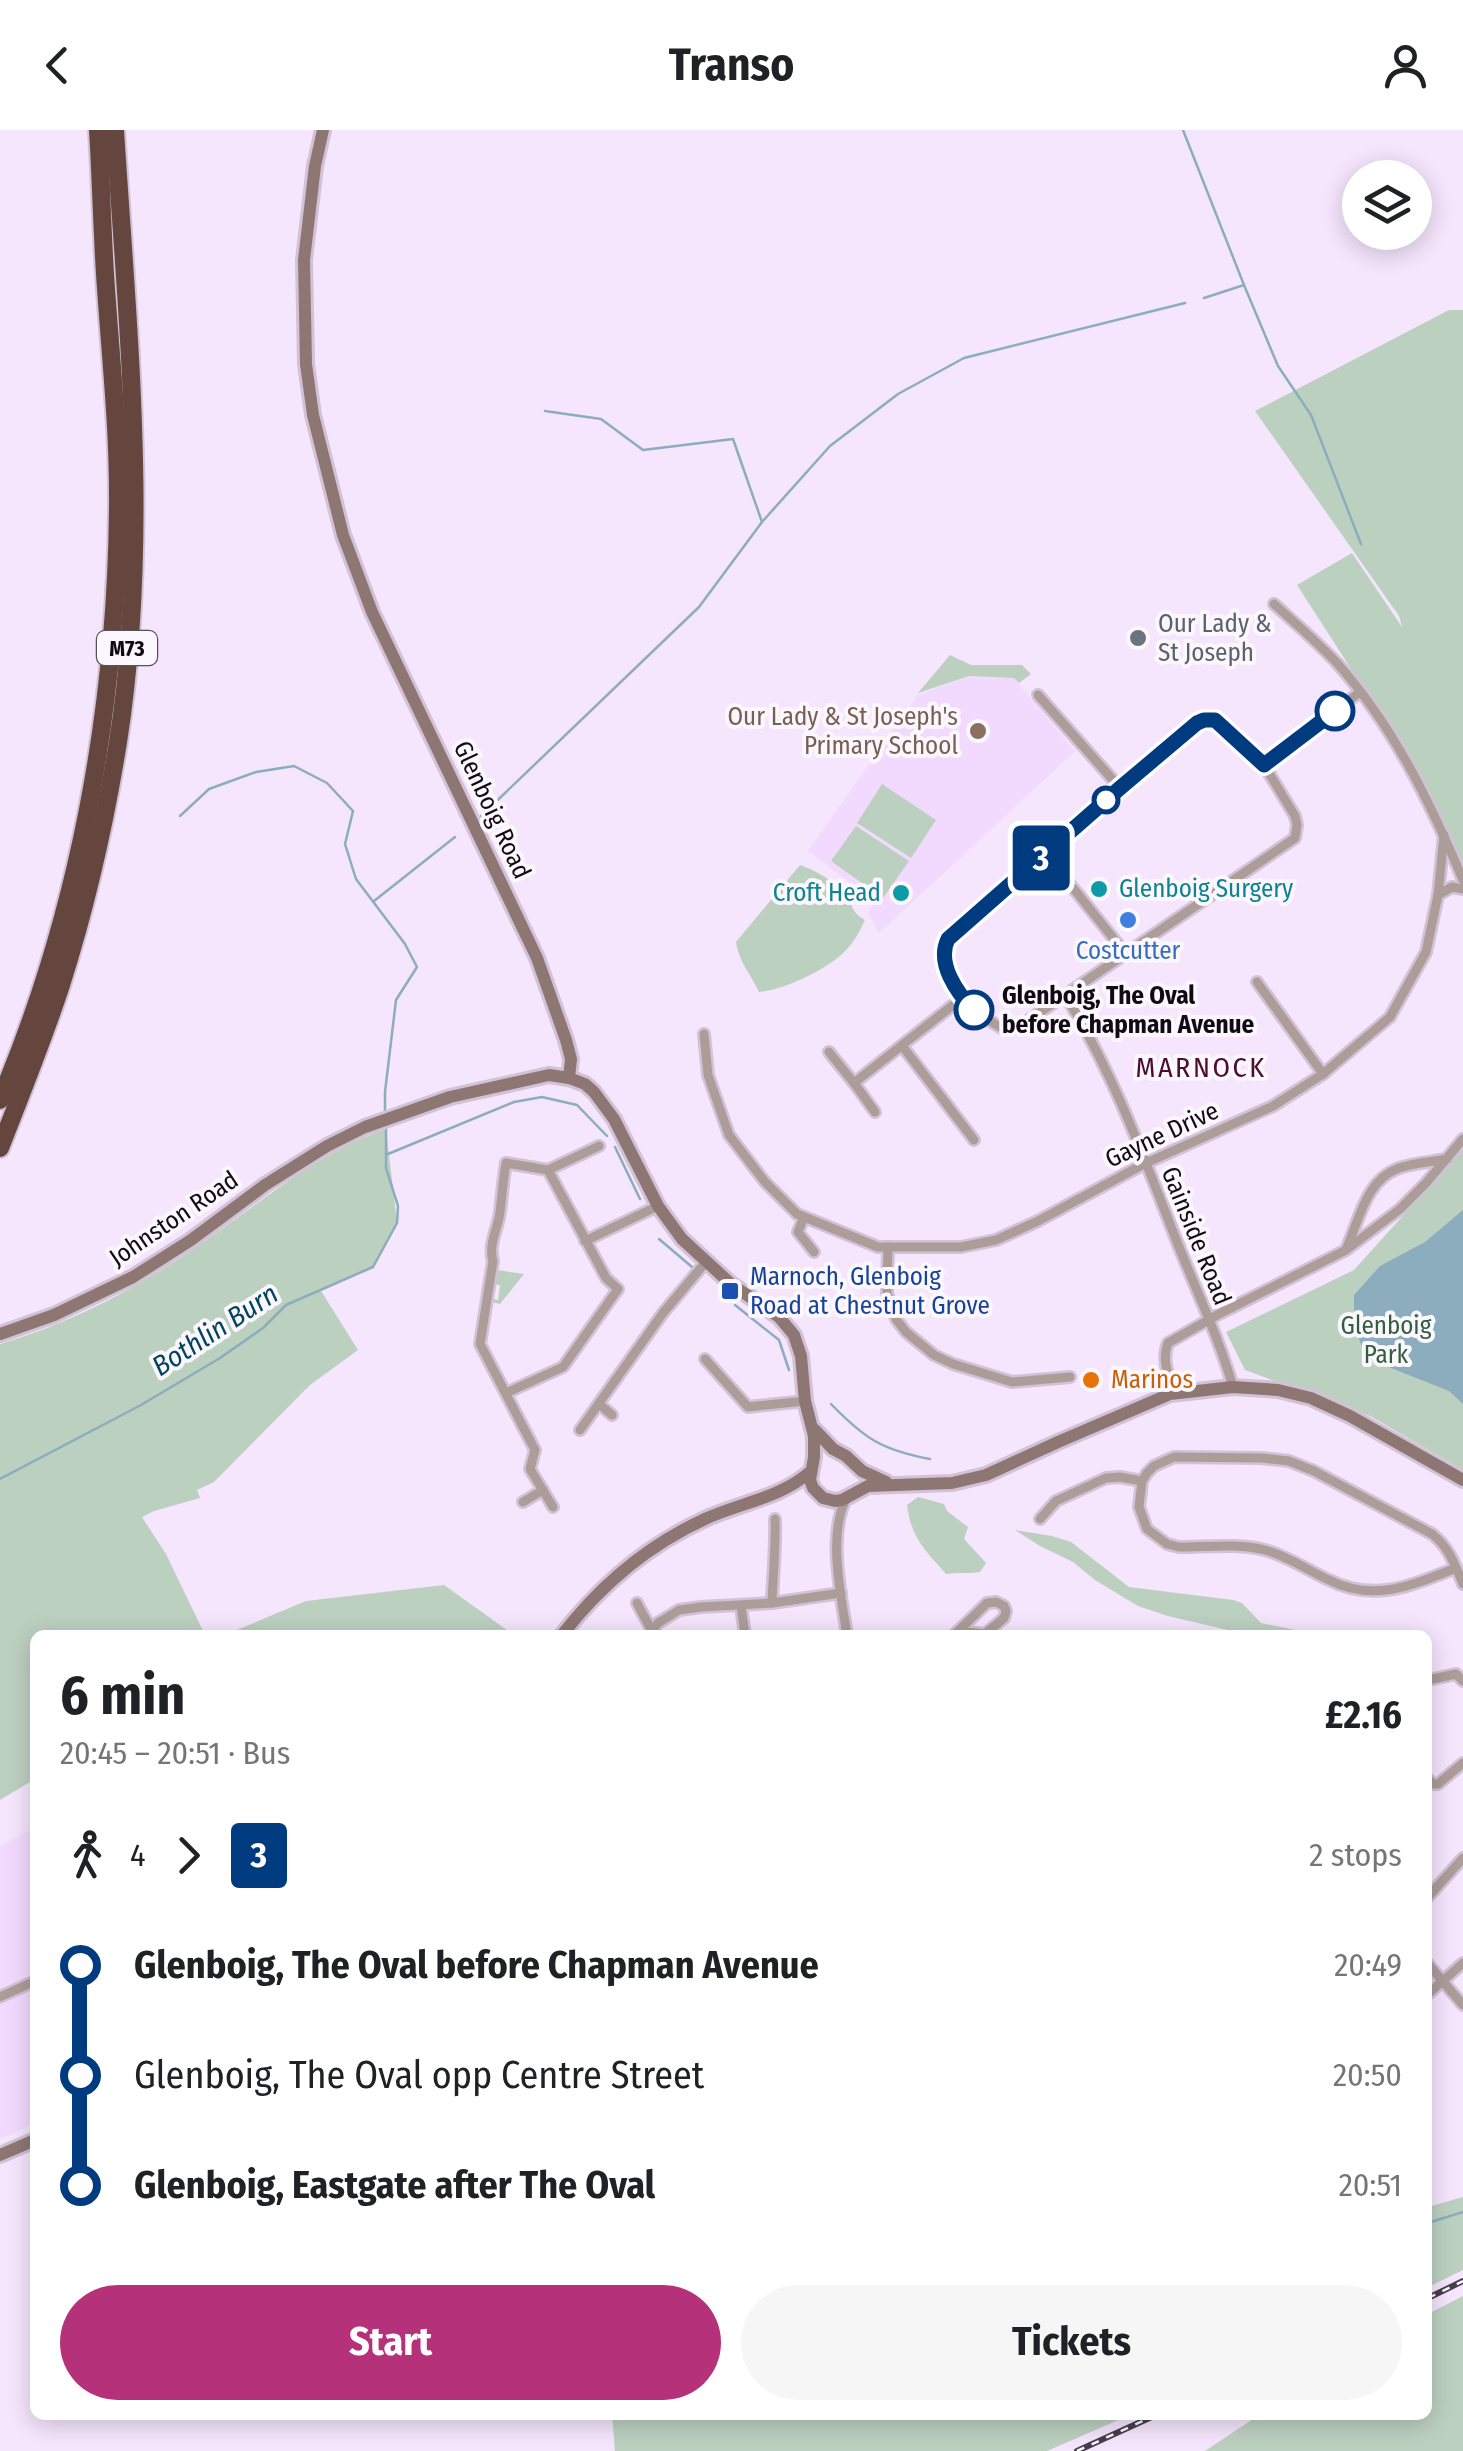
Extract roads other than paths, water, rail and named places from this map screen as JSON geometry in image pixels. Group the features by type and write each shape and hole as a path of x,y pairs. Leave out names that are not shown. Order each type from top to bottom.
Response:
{"highway":[{"name":"M73","path":"0,1100 47,974 66,901 94,778 107,688 116,588 118,504 116,410 98,130"},
{"name":"M73","path":"0,1148 61,985 97,851 118,741 136,499 134,410 115,130"}],"main road":[{"name":"Glenboig Road","path":"323,130 304,260 306,364 313,415 343,535 372,612 537,958 566,1040 571,1060 569,1078"},
{"name":"Johnston Road","path":"0,1334 133,1277 265,1185 365,1127 437,1101 501,1085 549,1074 569,1078"},
{"path":"569,1078 594,1092 614,1119 658,1206 682,1238 705,1262 788,1326 794,1335 815,1444 812,1488 820,1497"},
{"path":"566,1630 604,1588 650,1550 703,1520 776,1494 802,1492 835,1501 868,1486 926,1486 986,1476 1176,1393 1233,1387 1278,1390 1311,1398 1463,1480"},
{"path":"812,1427 839,1454"},
{"path":"776,1494 824,1455 846,1456 870,1475 893,1484"},
{"path":"849,1495 858,1480 855,1465"},
{"path":"4,2156 30,2143"}],"street":[{"path":"1274,604 1335,661 1393,738 1463,880"},
{"path":"1264,765 1360,692"},
{"path":"1038,695 1120,788"},
{"path":"1209,719 1220,724 1264,765 1295,816 1295,838 1017,1028 1005,1030 962,998 944,958 948,939 1197,723 1209,719"},
{"name":"Gayne Drive","path":"704,1034 708,1074 729,1135 784,1202 804,1217 878,1247 962,1247 996,1240 1146,1163 1273,1106 1323,1074 1390,1017 1426,952 1438,894 1444,835"},
{"path":"1046,854 1125,954"},
{"path":"1438,894 1452,888 1463,889"},
{"path":"1258,982 1323,1074"},
{"name":"Gainside Road","path":"1065,995 1104,1064 1233,1387"},
{"path":"854,1083 962,998"},
{"path":"902,1047 974,1140"},
{"path":"829,1052 874,1112"},
{"path":"1176,1393 1166,1369 1164,1351 1168,1343 1346,1250 1400,1208 1463,1139"},
{"path":"553,1507 530,1469 535,1450 480,1344 493,1261 490,1251 506,1163 548,1170 599,1146"},
{"path":"1346,1250 1366,1197 1379,1180 1394,1170 1447,1159"},
{"path":"506,1393 563,1366 618,1289 606,1278 548,1170"},
{"path":"585,1241 658,1206"},
{"path":"804,1217 798,1232 814,1252"},
{"path":"888,1247 887,1293 896,1319 934,1355 1012,1382 1070,1377"},
{"path":"580,1430 705,1262"},
{"path":"705,1359 748,1407 804,1401"},
{"path":"599,1404 612,1415"},
{"path":"1456,1568 1404,1588 1360,1590 1332,1582 1269,1550 1167,1544 1147,1529 1141,1518 1142,1482 1154,1466 1174,1457 1289,1461 1432,1534 1446,1548 1456,1568 1463,1584"},
{"path":"1040,1519 1056,1501 1106,1478 1142,1482"},
{"path":"524,1502 543,1490"},
{"path":"837,1531 849,1495"},
{"path":"820,1497 832,1512 837,1531 846,1630"},
{"path":"772,1603 775,1519"},
{"path":"654,1630 658,1623 679,1610 772,1603 841,1592"},
{"path":"959,1630 987,1603 996,1602 1006,1612 990,1630"},
{"path":"636,1603 651,1630"},
{"path":"741,1606 744,1630"},
{"path":"1432,1679 1456,1674 1463,1682"},
{"path":"1432,1783 1438,1784 1463,1762"},
{"path":"1432,1893 1463,1858"},
{"path":"1432,1990 1463,1963"},
{"path":"1432,1969 1463,2005"},
{"path":"0,1997 30,1983"}],"water":[{"path":"1463,1210 1463,1404 1449,1391 1366,1358 1354,1325 1354,1295 1380,1266 1425,1242"}],"waterway":[{"path":"1183,130 1244,285 1204,298"},
{"path":"1244,285 1278,366 1311,415 1361,544"},
{"path":"481,816 699,607 762,522 830,446 898,394 964,358 1185,303"},
{"path":"545,411 601,419 643,450 733,439 762,522"},
{"name":"Bothlin Burn","path":"180,816 209,789 256,772 294,766 327,783 353,811 345,844 356,879 405,944 417,967 396,1000 385,1115"},
{"path":"374,901 455,837"},
{"path":"388,1154 514,1102 542,1097 577,1105 607,1136"},
{"name":"Bothlin Burn","path":"0,1479 141,1405 220,1358 263,1328 286,1305 373,1267 397,1223 398,1206 386,1168 386,1128"},
{"path":"615,1147 640,1199"},
{"path":"659,1239 692,1267"},
{"path":"735,1305 779,1340 789,1370"},
{"path":"831,1404 875,1441 930,1459"},
{"path":"1432,2222 1463,2212"}],"railway":[{"path":"1432,2296 1463,2281"},
{"path":"1077,2451 1145,2420"}],"place":[{"name":"Our Lady & St Joseph","path":"1138,638"},
{"name":"Our Lady & St Joseph's Primary School","path":"978,731"},
{"name":"Glenboig Surgery","path":"1099,889"},
{"name":"Croft Head","path":"901,893"},
{"name":"Costcutter","path":"1128,920"},
{"name":"Glenboig, The Oval before Chapman Avenue","path":"974,1010"},
{"name":"Marnoch, Glenboig Road at Chestnut Grove","path":"730,1291"},
{"name":"Marinos","path":"1091,1380"}],"district":[{"name":"MARNOCK","path":"1201,1067"}],"park label":[{"name":"Glenboig Park","path":"1386,1340"}]}
